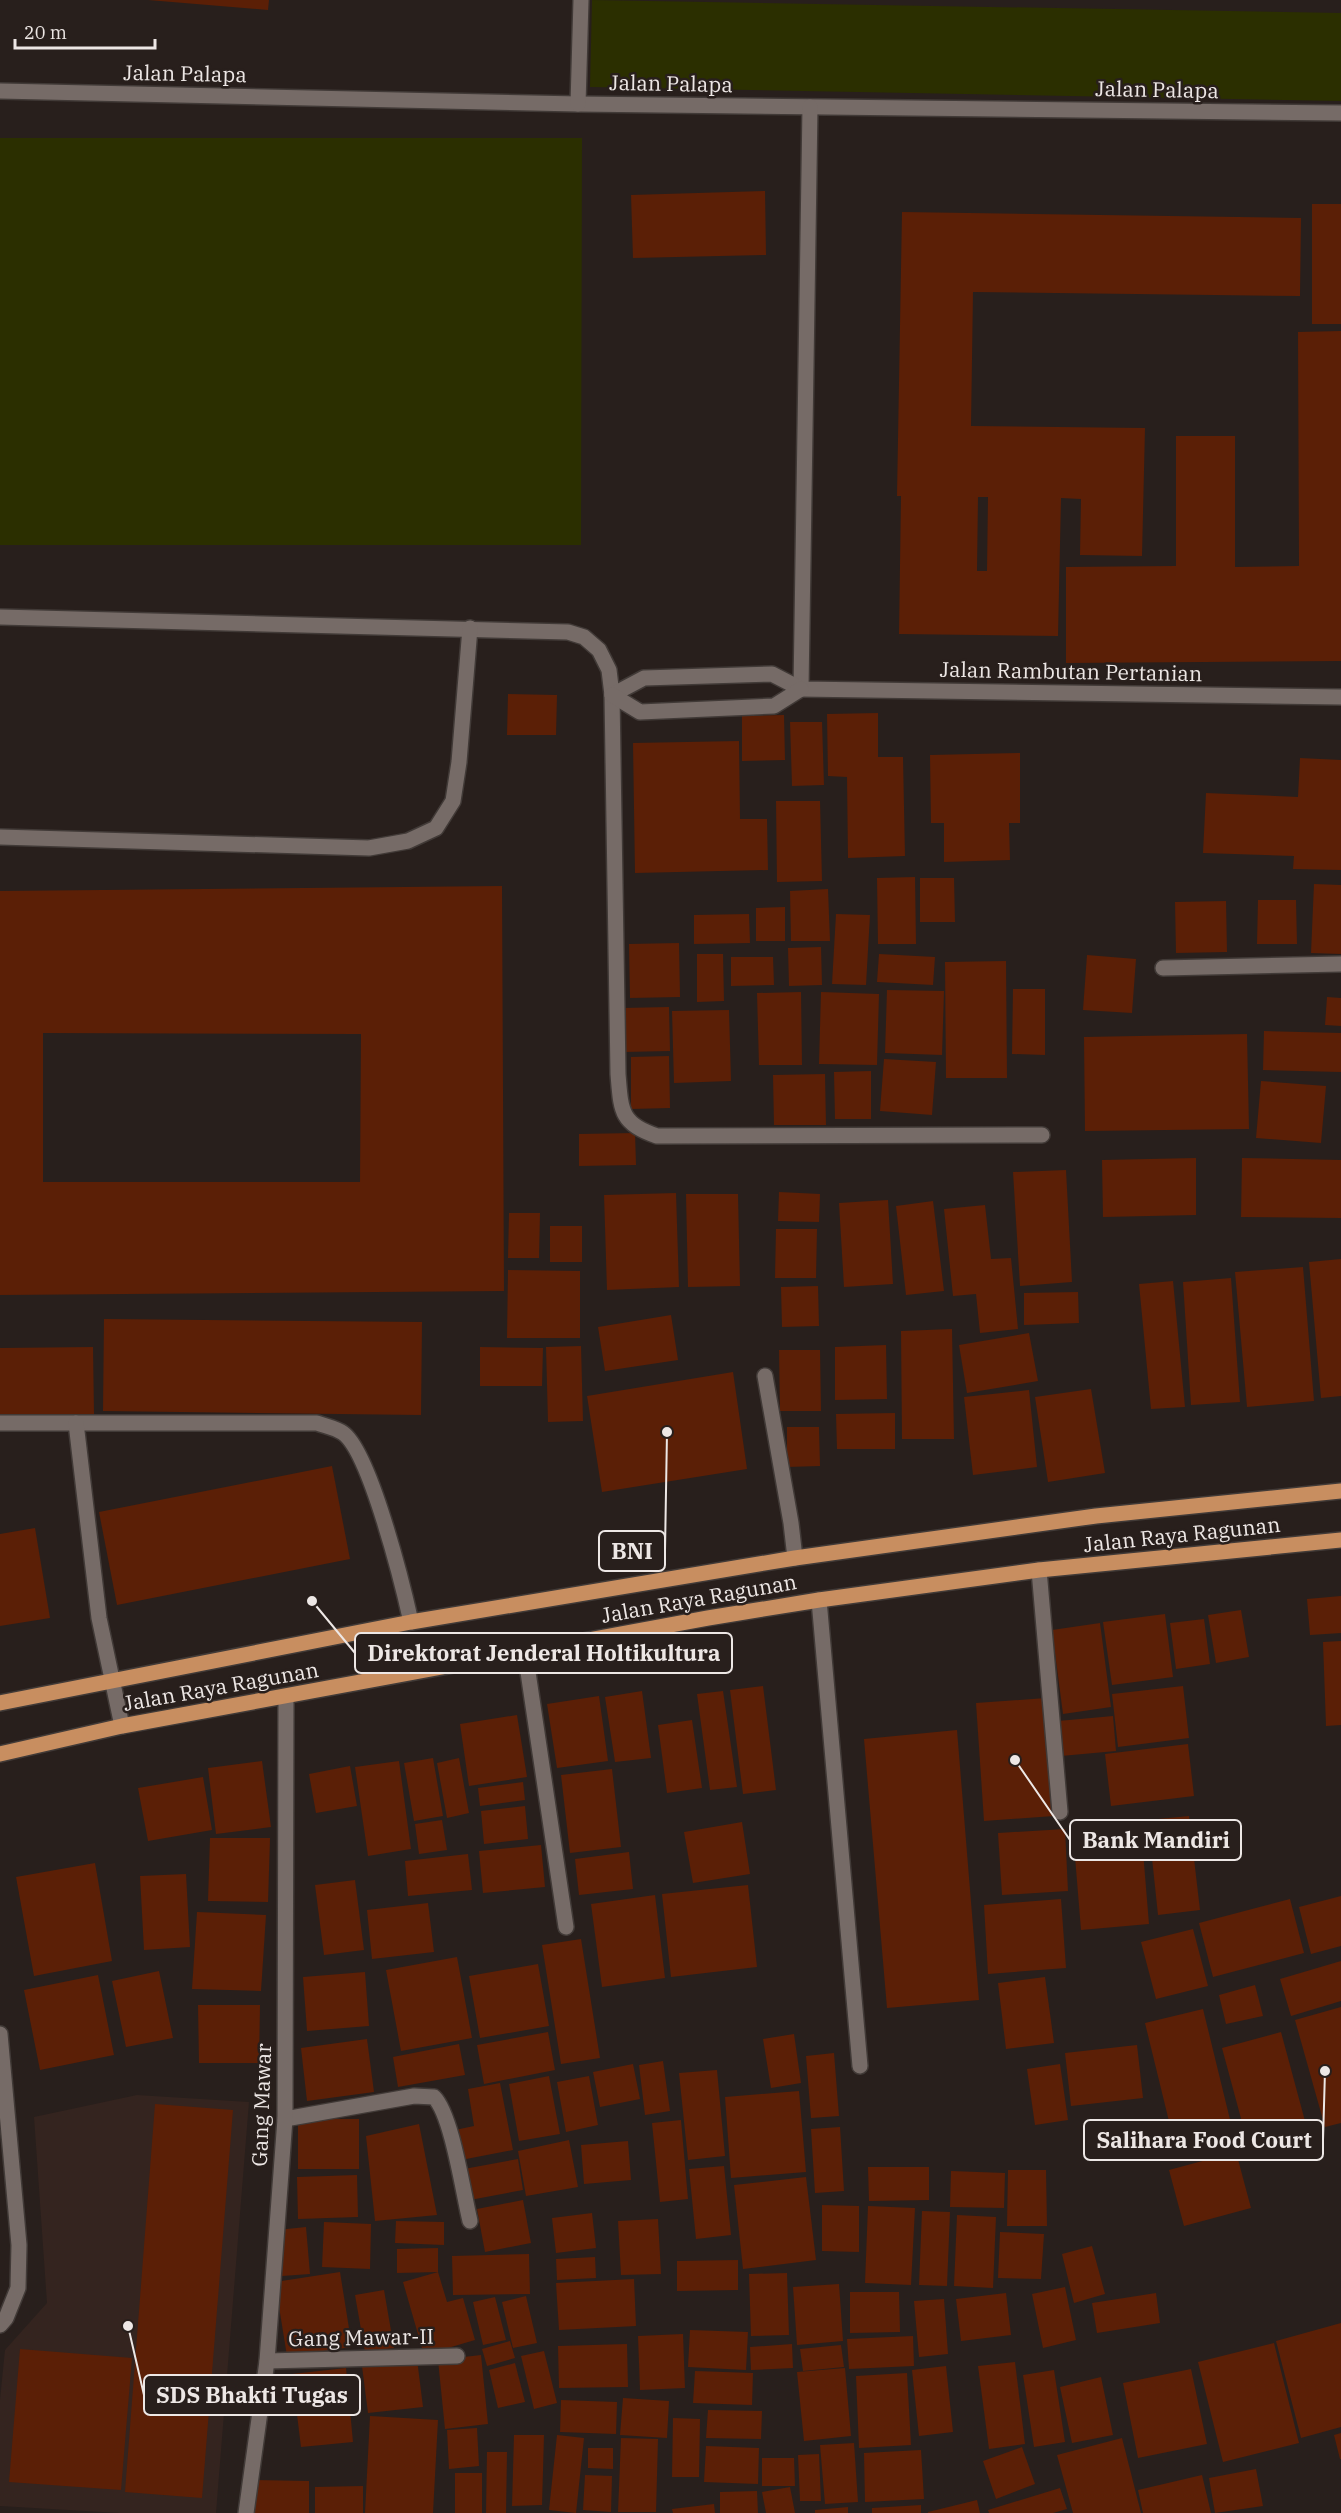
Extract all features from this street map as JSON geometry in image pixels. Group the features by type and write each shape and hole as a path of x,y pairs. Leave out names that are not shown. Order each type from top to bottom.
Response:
{"main road":[{"name":"Jalan Raya Ragunan","path":"0,1703 112,1679 411,1622 795,1558 1096,1516 1341,1491"},
{"name":"Jalan Raya Ragunan","path":"0,1754 122,1726 819,1600 1039,1570 1341,1540"}],"street":[{"path":"578,104 581,0"},
{"name":"Jalan Palapa","path":"0,91 578,104 1341,113"},
{"path":"612,695 640,712 774,706 801,689 810,107"},
{"path":"0,617 470,628 568,632 584,637 599,650 609,670 612,695 618,1074 621,1106 627,1121 639,1130 657,1136 1042,1135"},
{"path":"0,837 369,848 408,841 436,828 453,801 459,762 470,628"},
{"name":"Jalan Rambutan Pertanian","path":"612,695 644,678 772,674 801,689 1341,697"},
{"path":"1163,968 1341,964"},
{"path":"765,1376 795,1558"},
{"path":"0,1423 317,1424 344,1433 364,1460 402,1580 411,1622"},
{"path":"76,1423 99,1618 122,1726"},
{"path":"1039,1570 1060,1812"},
{"path":"819,1600 860,2066"},
{"path":"525,1652 566,1927"},
{"name":"Gang Mawar","path":"246,2513 267,2361 285,2119 286,1697"},
{"path":"0,2034 19,2245 18,2288 6,2318 0,2325"},
{"path":"285,2119 414,2096 434,2097 439,2102 446,2118 470,2221"},
{"name":"Gang Mawar-II","path":"267,2361 457,2356"}],"shaded area":[{"path":"137,2095 249,2102 216,2513 119,2513 0,2506 0,2400 5,2350 47,2303 34,2117"}],"green space":[{"path":"592,0 1341,13 1341,101 590,87"},
{"path":"0,138 582,138 581,545 0,545"}],"building":[{"path":"148,0 269,0 268,10"},
{"path":"765,191 766,255 633,258 631,195"},
{"path":"1312,204 1341,204 1341,324 1312,324"},
{"path":"902,212 1301,218 1300,296 973,292 971,426 1145,428 1142,556 1080,555 1081,499 1061,498 1058,636 899,634 901,496 897,496","holes":["978,497 988,497 987,571 977,571"]},
{"path":"1341,331 1341,661 1066,663 1066,567 1176,566 1176,436 1235,436 1235,567 1299,566 1298,332"},
{"path":"508,694 557,695 556,735 507,735"},
{"path":"878,713 878,757 903,757 905,856 848,858 847,777 828,776 827,714"},
{"path":"784,715 785,760 742,761 742,716"},
{"path":"790,722 822,722 824,785 792,786"},
{"path":"739,741 740,819 767,819 768,870 635,873 633,743"},
{"path":"1020,753 1020,823 1009,823 1010,860 944,862 944,823 931,823 930,755"},
{"path":"1300,758 1341,760 1341,870 1293,869 1294,856 1203,853 1206,793 1298,797"},
{"path":"776,801 820,801 822,881 777,882"},
{"path":"915,877 916,944 878,944 877,878"},
{"path":"920,878 954,878 955,922 920,922"},
{"path":"1314,884 1341,885 1341,954 1311,953"},
{"path":"502,886 504,1291 0,1295 0,891","holes":["43,1033 361,1034 360,1182 43,1182"]},
{"path":"828,889 830,941 791,941 790,891"},
{"path":"1258,900 1296,900 1297,944 1257,944"},
{"path":"1226,901 1227,952 1176,953 1175,902"},
{"path":"785,907 785,941 756,941 756,908"},
{"path":"749,914 750,943 694,944 694,915"},
{"path":"836,914 870,915 866,985 832,984"},
{"path":"679,943 680,997 630,998 629,944"},
{"path":"821,947 822,985 789,986 788,948"},
{"path":"697,954 723,954 724,1001 697,1002"},
{"path":"879,954 935,957 933,985 877,982"},
{"path":"1087,955 1136,959 1132,1013 1083,1010"},
{"path":"731,957 773,957 774,985 731,986"},
{"path":"1006,961 1007,1078 946,1078 945,962"},
{"path":"1013,989 1045,989 1045,1055 1012,1054"},
{"path":"887,990 944,991 942,1055 885,1053"},
{"path":"801,992 802,1065 759,1065 757,993"},
{"path":"821,992 879,994 877,1065 819,1064"},
{"path":"1327,997 1341,998 1341,1026 1325,1025"},
{"path":"669,1007 670,1051 623,1052 622,1008"},
{"path":"729,1010 731,1081 674,1083 672,1011"},
{"path":"1264,1031 1341,1033 1341,1072 1263,1070"},
{"path":"1247,1034 1249,1129 1085,1131 1084,1037"},
{"path":"669,1056 670,1108 631,1109 631,1057"},
{"path":"884,1059 936,1062 932,1115 880,1111"},
{"path":"871,1071 871,1119 835,1119 834,1072"},
{"path":"825,1074 826,1125 774,1125 773,1075"},
{"path":"1261,1081 1326,1086 1321,1143 1256,1138"},
{"path":"635,1133 636,1165 579,1166 579,1134"},
{"path":"1196,1158 1196,1215 1103,1217 1102,1160"},
{"path":"1242,1158 1341,1160 1341,1218 1241,1217"},
{"path":"1066,1170 1072,1282 1020,1286 1013,1172"},
{"path":"779,1192 820,1194 819,1222 778,1221"},
{"path":"676,1193 679,1287 607,1290 604,1195"},
{"path":"686,1194 738,1194 740,1286 688,1287"},
{"path":"888,1200 893,1284 844,1287 839,1203"},
{"path":"933,1201 944,1291 906,1295 896,1206"},
{"path":"985,1205 991,1259 1011,1258 1018,1329 980,1333 976,1294 953,1296 944,1209"},
{"path":"509,1213 540,1213 539,1258 508,1258"},
{"path":"550,1226 582,1226 582,1262 550,1262"},
{"path":"776,1229 817,1229 816,1278 775,1278"},
{"path":"1341,1259 1341,1396 1321,1398 1309,1262"},
{"path":"1303,1267 1314,1401 1247,1407 1235,1272"},
{"path":"508,1270 580,1271 580,1338 507,1338"},
{"path":"1231,1278 1240,1402 1191,1405 1183,1282"},
{"path":"1173,1281 1185,1407 1151,1409 1139,1284"},
{"path":"818,1286 819,1326 782,1327 781,1287"},
{"path":"1078,1292 1079,1323 1024,1325 1024,1293"},
{"path":"671,1315 678,1360 605,1371 598,1327"},
{"path":"104,1319 422,1322 421,1415 103,1411"},
{"path":"952,1329 954,1439 902,1439 901,1331"},
{"path":"1029,1333 1038,1381 967,1393 959,1345"},
{"path":"886,1345 887,1399 835,1400 835,1347"},
{"path":"581,1346 583,1421 548,1422 546,1347"},
{"path":"93,1347 94,1414 0,1416 0,1348"},
{"path":"480,1347 543,1348 542,1386 480,1386"},
{"path":"779,1350 820,1350 821,1411 780,1411"},
{"path":"733,1372 747,1469 602,1492 587,1396"},
{"path":"1091,1389 1105,1473 1048,1482 1035,1397"},
{"path":"1029,1390 1037,1467 973,1475 964,1397"},
{"path":"895,1413 895,1449 837,1449 836,1414"},
{"path":"787,1427 819,1427 820,1466 787,1467"},
{"path":"332,1466 350,1559 117,1605 99,1512"},
{"path":"35,1528 50,1618 0,1626 0,1534"},
{"path":"1341,1596 1341,1633 1310,1635 1307,1599"},
{"path":"1241,1610 1249,1657 1216,1663 1208,1615"},
{"path":"1165,1614 1173,1677 1112,1685 1103,1622"},
{"path":"1204,1619 1210,1664 1176,1669 1170,1623"},
{"path":"1100,1623 1111,1707 1063,1714 1052,1630"},
{"path":"1341,1641 1341,1725 1326,1726 1323,1642"},
{"path":"763,1686 776,1790 743,1794 730,1690"},
{"path":"1183,1686 1189,1738 1118,1747 1112,1694"},
{"path":"642,1691 651,1758 615,1762 605,1697"},
{"path":"723,1691 737,1787 710,1790 697,1694"},
{"path":"599,1696 608,1761 557,1768 547,1704"},
{"path":"1046,1698 1054,1816 984,1821 976,1703"},
{"path":"517,1715 527,1777 469,1786 460,1724"},
{"path":"1113,1716 1116,1751 1061,1756 1058,1721"},
{"path":"692,1720 702,1788 667,1793 658,1725"},
{"path":"957,1730 979,2000 887,2008 864,1739"},
{"path":"1188,1744 1194,1796 1111,1806 1105,1754"},
{"path":"433,1758 443,1816 414,1821 404,1763"},
{"path":"459,1758 469,1813 447,1818 437,1763"},
{"path":"262,1761 271,1827 216,1834 208,1768"},
{"path":"399,1761 411,1849 368,1856 355,1767"},
{"path":"350,1766 357,1806 316,1813 309,1774"},
{"path":"612,1769 621,1847 570,1853 561,1775"},
{"path":"203,1777 212,1830 148,1841 138,1788"},
{"path":"523,1782 525,1800 480,1806 478,1788"},
{"path":"525,1806 528,1839 484,1844 481,1811"},
{"path":"1189,1816 1200,1910 1158,1915 1148,1820"},
{"path":"442,1820 447,1850 419,1854 415,1824"},
{"path":"742,1822 750,1874 693,1883 684,1832"},
{"path":"1141,1827 1149,1924 1081,1930 1073,1832"},
{"path":"1065,1829 1068,1891 1002,1895 998,1833"},
{"path":"210,1838 270,1838 268,1902 208,1901"},
{"path":"541,1845 545,1887 483,1893 479,1851"},
{"path":"629,1852 633,1889 579,1895 575,1859"},
{"path":"468,1854 472,1890 408,1896 405,1861"},
{"path":"95,1863 112,1961 34,1976 16,1877"},
{"path":"186,1874 190,1947 144,1950 140,1876"},
{"path":"355,1880 364,1950 324,1955 315,1885"},
{"path":"748,1885 757,1967 671,1977 662,1894"},
{"path":"655,1895 665,1978 602,1987 591,1904"},
{"path":"1341,1896 1341,1946 1311,1954 1299,1907"},
{"path":"1061,1899 1066,1968 988,1974 984,1905"},
{"path":"1290,1899 1304,1953 1213,1977 1199,1923"},
{"path":"428,1903 434,1952 372,1959 367,1910"},
{"path":"197,1912 266,1915 261,1991 192,1989"},
{"path":"1193,1929 1208,1986 1156,1999 1141,1942"},
{"path":"581,1939 600,2058 561,2064 542,1945"},
{"path":"457,1957 472,2038 401,2051 386,1970"},
{"path":"1341,1961 1341,2001 1291,2016 1280,1979"},
{"path":"538,1964 549,2026 480,2038 469,1976"},
{"path":"159,1971 173,2038 126,2047 112,1981"},
{"path":"365,1972 369,2026 307,2031 303,1977"},
{"path":"98,1975 114,2055 40,2070 24,1990"},
{"path":"1045,1977 1054,2043 1006,2049 998,1983"},
{"path":"1255,1985 1263,2016 1226,2024 1219,1995"},
{"path":"198,2005 260,2005 259,2063 199,2063"},
{"path":"1341,2007 1341,2123 1325,2127 1295,2020"},
{"path":"1203,2009 1235,2140 1177,2154 1145,2023"},
{"path":"548,2032 555,2070 484,2084 477,2045"},
{"path":"1281,2032 1305,2121 1246,2137 1222,2048"},
{"path":"794,2034 801,2083 771,2088 763,2039"},
{"path":"367,2039 374,2092 307,2101 301,2048"},
{"path":"459,2044 465,2075 398,2087 393,2057"},
{"path":"1137,2045 1143,2098 1071,2106 1065,2053"},
{"path":"834,2053 839,2116 811,2118 806,2056"},
{"path":"663,2061 670,2111 645,2115 639,2065"},
{"path":"633,2064 640,2099 600,2107 593,2072"},
{"path":"1060,2064 1068,2120 1035,2125 1027,2069"},
{"path":"717,2070 725,2156 688,2160 679,2073"},
{"path":"549,2076 560,2134 519,2141 509,2084"},
{"path":"589,2076 598,2125 566,2132 557,2082"},
{"path":"500,2083 513,2150 461,2160 455,2130 474,2126 468,2089"},
{"path":"799,2091 806,2172 731,2178 725,2097"},
{"path":"155,2104 233,2110 202,2498 125,2492"},
{"path":"298,2119 359,2119 359,2169 298,2169"},
{"path":"681,2120 688,2199 660,2202 652,2123"},
{"path":"419,2124 437,2215 375,2221 366,2136"},
{"path":"840,2127 844,2191 815,2193 811,2129"},
{"path":"569,2140 578,2187 526,2196 518,2151"},
{"path":"628,2141 631,2180 584,2184 581,2145"},
{"path":"1236,2152 1251,2208 1184,2226 1169,2170"},
{"path":"518,2159 523,2190 470,2200 464,2169"},
{"path":"724,2166 731,2235 696,2239 689,2169"},
{"path":"868,2167 929,2167 929,2200 869,2201"},
{"path":"1008,2170 1046,2170 1047,2226 1007,2226"},
{"path":"951,2171 1005,2173 1004,2208 950,2207"},
{"path":"357,2175 358,2217 298,2219 297,2177"},
{"path":"806,2177 816,2260 743,2269 734,2185"},
{"path":"523,2200 531,2243 485,2252 477,2209"},
{"path":"822,2205 859,2206 859,2252 822,2251"},
{"path":"868,2206 915,2208 911,2285 865,2283"},
{"path":"922,2211 950,2212 947,2286 919,2285"},
{"path":"592,2213 596,2248 556,2253 552,2218"},
{"path":"957,2215 996,2217 993,2288 954,2286"},
{"path":"658,2219 661,2274 621,2275 618,2221"},
{"path":"396,2221 444,2222 444,2245 395,2243"},
{"path":"324,2222 371,2224 370,2269 322,2267"},
{"path":"306,2227 310,2274 282,2276 277,2230"},
{"path":"1000,2232 1044,2234 1041,2279 998,2278"},
{"path":"1092,2246 1105,2294 1074,2303 1062,2254"},
{"path":"438,2248 438,2272 397,2273 397,2249"},
{"path":"529,2254 530,2294 453,2295 452,2256"},
{"path":"595,2257 596,2278 557,2280 556,2259"},
{"path":"738,2260 738,2290 677,2291 677,2261"},
{"path":"340,2272 352,2347 287,2356 275,2282"},
{"path":"438,2272 447,2302 463,2298 475,2340 424,2355 403,2282"},
{"path":"787,2273 789,2335 751,2336 749,2274"},
{"path":"634,2279 636,2326 559,2330 556,2283"},
{"path":"839,2284 843,2341 797,2345 793,2287"},
{"path":"1065,2287 1076,2340 1043,2348 1032,2294"},
{"path":"384,2290 394,2348 365,2352 355,2295"},
{"path":"850,2292 899,2292 900,2332 850,2333"},
{"path":"1006,2293 1011,2335 961,2341 956,2299"},
{"path":"1156,2293 1160,2323 1097,2333 1092,2303"},
{"path":"526,2296 537,2343 513,2348 502,2302"},
{"path":"495,2297 506,2340 483,2345 473,2302"},
{"path":"944,2299 948,2354 919,2357 914,2301"},
{"path":"1341,2323 1341,2427 1301,2438 1276,2341"},
{"path":"690,2330 748,2332 746,2370 688,2367"},
{"path":"683,2334 685,2388 640,2390 638,2336"},
{"path":"913,2336 914,2366 849,2369 847,2339"},
{"path":"510,2341 515,2358 487,2366 482,2349"},
{"path":"1274,2343 1299,2443 1223,2462 1198,2362"},
{"path":"627,2344 628,2387 559,2388 558,2346"},
{"path":"792,2344 793,2368 751,2370 750,2347"},
{"path":"841,2345 844,2367 803,2371 800,2349"},
{"path":"20,2349 132,2358 121,2490 9,2482"},
{"path":"544,2351 557,2403 534,2409 521,2356"},
{"path":"481,2355 488,2424 445,2429 438,2360"},
{"path":"417,2359 423,2407 368,2413 362,2366"},
{"path":"1015,2362 1025,2444 989,2449 978,2366"},
{"path":"515,2363 525,2402 498,2408 489,2370"},
{"path":"946,2366 953,2432 919,2436 912,2370"},
{"path":"346,2368 353,2442 301,2447 292,2374"},
{"path":"845,2368 851,2436 804,2441 797,2372"},
{"path":"1191,2369 1207,2444 1138,2458 1123,2383"},
{"path":"1054,2370 1065,2442 1034,2447 1023,2375"},
{"path":"695,2371 753,2373 752,2405 693,2403"},
{"path":"907,2373 911,2445 859,2448 856,2376"},
{"path":"1101,2377 1113,2435 1072,2443 1060,2387"},
{"path":"623,2398 669,2401 667,2438 620,2435"},
{"path":"561,2400 617,2402 616,2434 560,2432"},
{"path":"708,2410 762,2411 761,2439 706,2438"},
{"path":"370,2416 438,2420 433,2513 365,2513"},
{"path":"673,2418 700,2419 699,2477 672,2477"},
{"path":"477,2428 479,2466 449,2469 447,2430"},
{"path":"1341,2433 1341,2459 1340,2459 1334,2435"},
{"path":"514,2435 544,2435 542,2505 512,2506"},
{"path":"557,2435 584,2438 576,2513 549,2510"},
{"path":"621,2438 658,2439 656,2512 618,2512"},
{"path":"1122,2438 1141,2513 1073,2513 1057,2455"},
{"path":"854,2443 858,2502 825,2504 820,2445"},
{"path":"706,2446 759,2448 758,2484 704,2482"},
{"path":"1022,2447 1035,2484 996,2499 983,2461"},
{"path":"588,2448 613,2448 613,2469 588,2468"},
{"path":"921,2450 924,2499 865,2502 864,2453"},
{"path":"487,2452 507,2452 506,2513 486,2513"},
{"path":"819,2454 821,2501 800,2501 798,2455"},
{"path":"762,2458 794,2458 795,2486 762,2486"},
{"path":"1256,2469 1263,2506 1215,2513 1209,2478"},
{"path":"455,2473 482,2473 482,2513 455,2513"},
{"path":"585,2475 612,2476 611,2512 583,2510"},
{"path":"1202,2475 1211,2513 1143,2513 1138,2490"},
{"path":"252,2480 309,2481 309,2513 252,2513"},
{"path":"363,2486 363,2513 315,2513 315,2487"},
{"path":"790,2487 795,2513 766,2513 762,2492"},
{"path":"1060,2488 1067,2509 1053,2513 989,2513 988,2510"},
{"path":"757,2491 758,2513 720,2513 720,2492"},
{"path":"977,2500 980,2513 928,2513 928,2512"},
{"path":"714,2504 715,2513 673,2513 672,2509"},
{"path":"921,2505 921,2513 872,2513 872,2508"},
{"path":"848,2507 848,2513 815,2513 815,2510"}],"place":[{"name":"BNI","path":"667,1432"},
{"name":"Direktorat Jenderal Holtikultura","path":"312,1601"},
{"name":"Bank Mandiri","path":"1015,1760"},
{"name":"Salihara Food Court","path":"1325,2071"},
{"name":"SDS Bhakti Tugas","path":"128,2326"}]}
